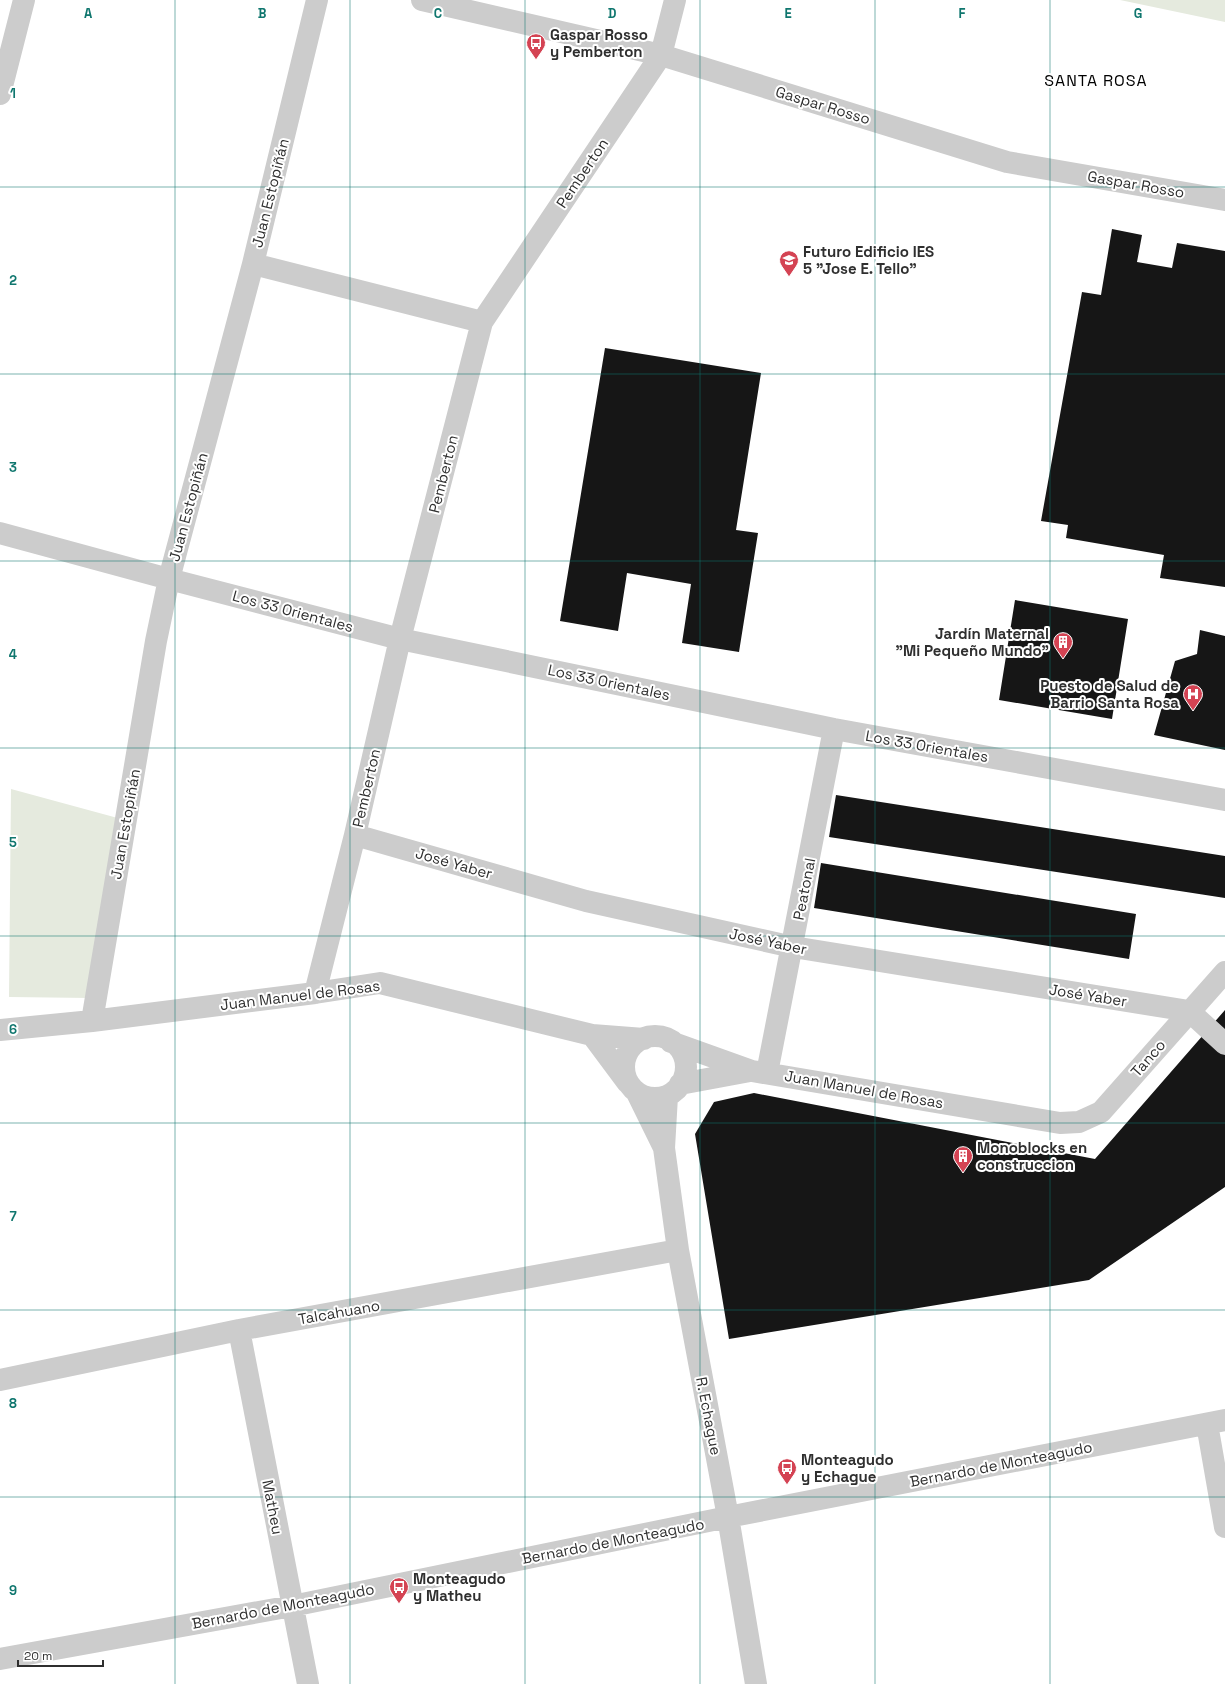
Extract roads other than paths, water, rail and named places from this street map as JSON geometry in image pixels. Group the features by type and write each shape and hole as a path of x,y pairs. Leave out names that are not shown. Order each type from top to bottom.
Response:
{"street":[{"path":"0,94 24,0"},
{"name":"Juan Estopiñán","path":"92,1020 156,641 169,579 253,264 317,0"},
{"name":"Gaspar Rosso","path":"422,0 661,55 1007,162 1225,200"},
{"name":"Pemberton","path":"315,993 355,835 400,639 482,322 661,55 675,0"},
{"path":"253,264 482,322"},
{"name":"Los 33 Orientales","path":"0,533 400,639 834,729 1225,800"},
{"name":"Peatonal","path":"760,1072 793,947 834,729"},
{"name":"José Yaber","path":"355,835 586,901 793,947 1189,1011"},
{"name":"Tanco","path":"1060,1123 1079,1122 1101,1112 1225,972"},
{"name":"Juan Manuel de Rosas","path":"0,1030 315,993 380,983 592,1035 644,1039"},
{"path":"1189,1011 1225,1044"},
{"path":"592,1035 633,1088 652,1098 674,1090 760,1072"},
{"path":"633,1088 625,1073 625,1063 628,1052 634,1044 644,1039 653,1037 663,1038 671,1042 684,1056 686,1066 685,1075 674,1090"},
{"name":"Juan Manuel de Rosas","path":"671,1042 760,1072 1060,1123"},
{"name":"R. Echague","path":"633,1088 664,1148"},
{"name":"R. Echague","path":"674,1090 664,1148 678,1250 728,1517 756,1684"},
{"name":"Talcahuano","path":"0,1380 239,1330 678,1250"},
{"name":"Matheu","path":"239,1330 308,1684"},
{"path":"1216,1422 1225,1527"},
{"name":"Bernardo de Monteagudo","path":"0,1659 292,1606 728,1517 1216,1422"}],"place":[{"name":"Gaspar Rosso y Pemberton","path":"536,60"},
{"name":"Futuro Edificio IES 5 \"Jose E. Tello\"","path":"789,277"},
{"name":"Jardín Maternal \"Mi Pequeño Mundo\"","path":"1063,659"},
{"name":"Puesto de Salud de Barrio Santa Rosa","path":"1193,711"},
{"name":"Monoblocks en construccion","path":"963,1173"},
{"name":"Monteagudo y Echague","path":"787,1485"},
{"name":"Monteagudo y Matheu","path":"399,1604"}],"district":[{"name":"SANTA ROSA","path":"1096,80"}]}
